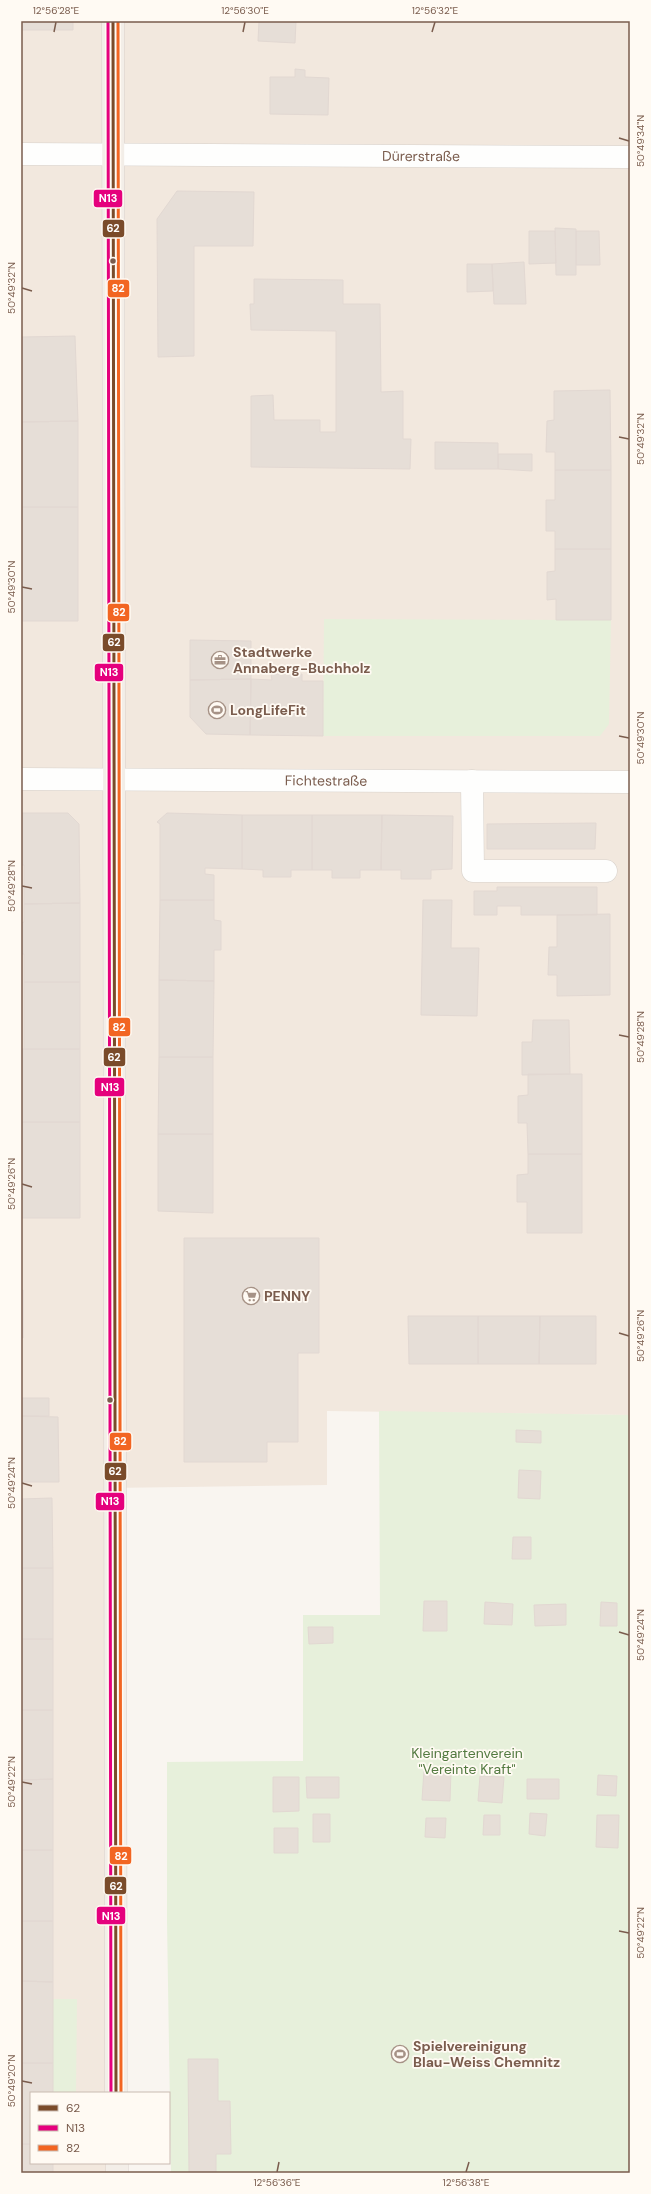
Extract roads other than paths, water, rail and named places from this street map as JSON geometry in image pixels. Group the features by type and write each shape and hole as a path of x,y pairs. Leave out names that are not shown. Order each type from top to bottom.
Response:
{"main road":[{"path":"113,21 116,2092"}],"street":[{"name":"Dürerstraße","path":"21,154 113,153 630,157"},
{"name":"Fichtestraße","path":"21,779 630,782"},
{"path":"472,781 473,871 606,871"}],"place":[{"name":"Stadtwerke Annaberg-Buchholz","path":"220,660"},
{"name":"LongLifeFit","path":"217,710"},
{"name":"PENNY","path":"251,1296"},
{"name":"Spielvereinigung Blau-Weiss Chemnitz","path":"400,2054"}],"park label":[{"name":"Kleingartenverein \"Vereinte Kraft\"","path":"467,1762"}]}
